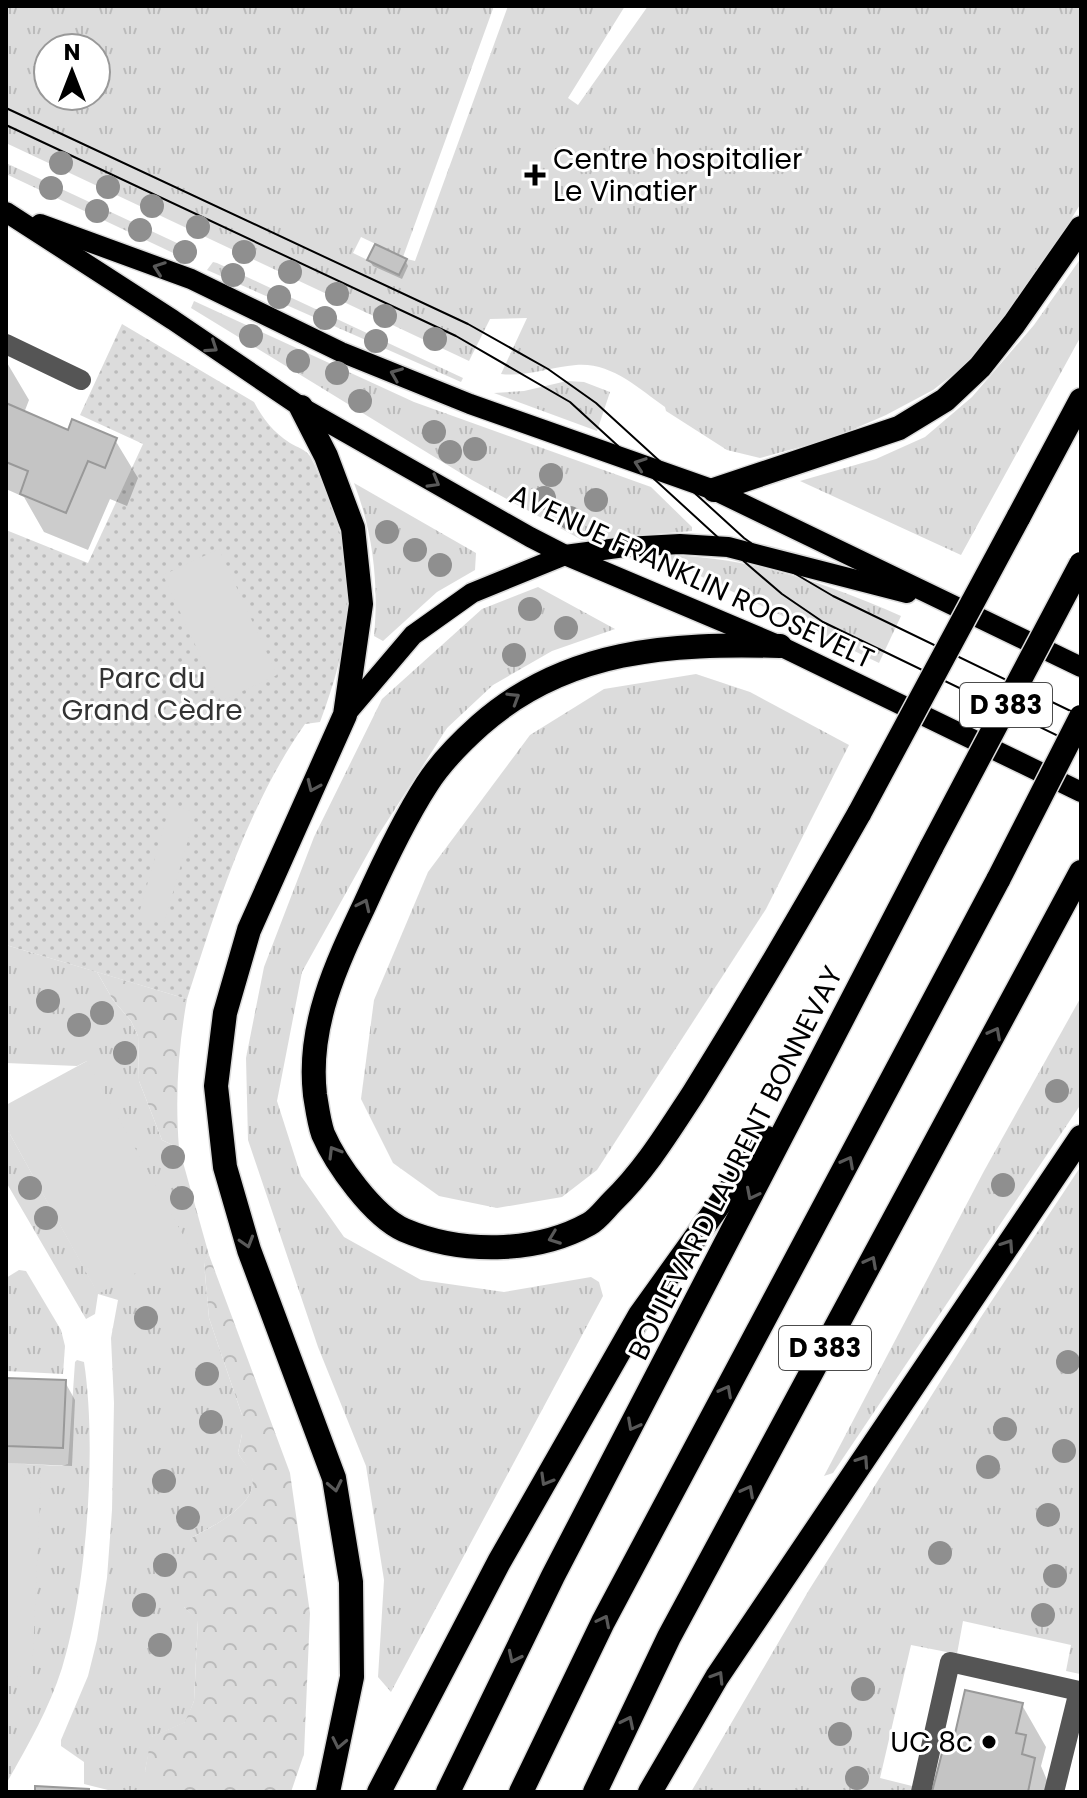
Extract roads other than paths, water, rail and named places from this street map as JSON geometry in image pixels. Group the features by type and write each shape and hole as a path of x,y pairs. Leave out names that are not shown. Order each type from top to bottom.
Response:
{"highway":[{"path":"714,490 899,428 945,400 980,367 1014,324 1081,228"},
{"path":"780,646 722,644 644,651 574,667 537,684 500,707 463,740 428,782 378,875 334,970 321,1014 314,1060 315,1095 322,1132 358,1193 400,1229 460,1247 536,1244 591,1223 650,1161 760,987 860,812 1081,400"},
{"path":"301,407 326,456 353,528 361,604 345,715 249,930 225,1013 216,1086 225,1167 249,1250 334,1478 351,1582 352,1677 328,1792"},
{"name":"BOULEVARD LAURENT BONNEVAY","path":"448,1792 553,1576 1081,564"},
{"path":"521,1792 603,1622 999,878 1081,717"},
{"name":"D 383","path":"595,1792 669,1637 1081,872"},
{"path":"379,1792 499,1562 640,1315 813,1075"},
{"path":"650,1792 717,1677 1081,1137"}],"main road":[{"name":"AVENUE FRANKLIN ROOSEVELT","path":"6,212 301,407 565,555 780,646 1081,792"},
{"name":"AVENUE FRANKLIN ROOSEVELT","path":"6,212 191,279 341,352 456,398 714,490 1081,667"},
{"path":"345,715 413,635 472,593 565,555 680,544 728,547 957,607"}],"street":[{"path":"6,344 81,380"},
{"path":"921,1792 950,1662 1079,1691 1054,1792"}],"tram line":[{"path":"6,108 468,324 548,369 596,403 744,538 787,569 833,596 1081,716"},
{"path":"6,125 456,336 570,402 747,564 782,594 823,622 1081,747"}],"place":[{"name":"Centre hospitalier Le Vinatier","path":"535,175"},
{"name":"UC 8c","path":"989,1742"}],"park label":[{"name":"Parc du Grand Cèdre","path":"152,694"}]}
